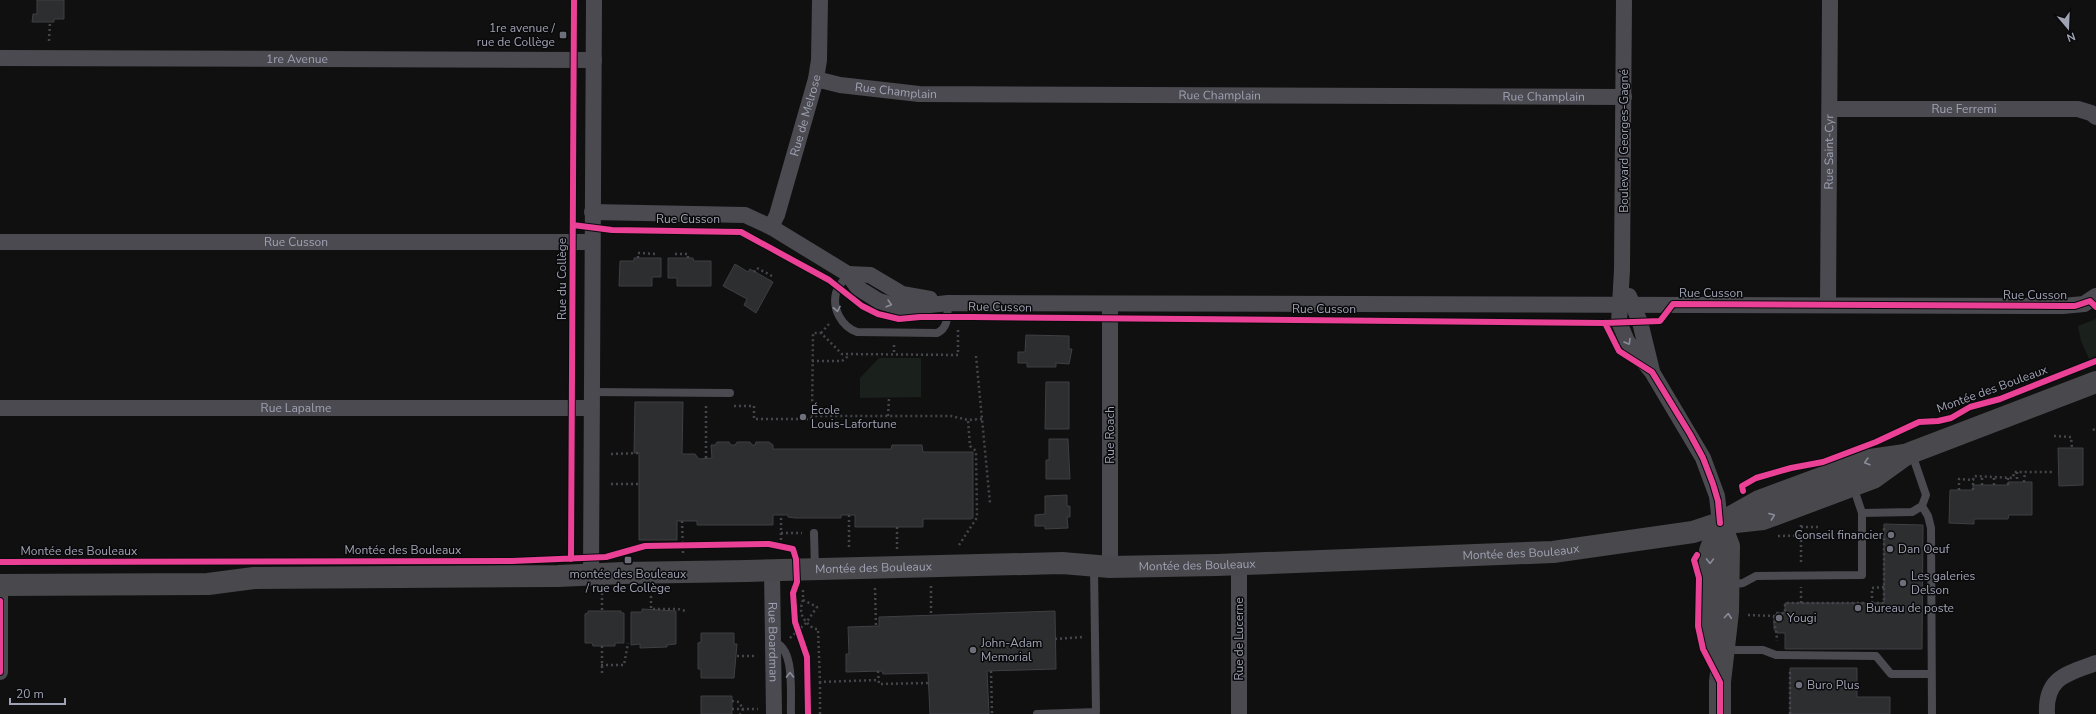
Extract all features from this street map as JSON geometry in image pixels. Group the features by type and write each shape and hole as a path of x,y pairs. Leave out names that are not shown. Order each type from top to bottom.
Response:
{"street":[{"path":"594,0 591,408 596,583"},
{"name":"Rue de Melrose","path":"771,227 777,215 816,79 820,60 820,0"},
{"name":"Boulevard Georges-Gagné","path":"1624,0 1622,282 1627,305 1619,322 1622,333 1632,348 1652,372 1703,458 1717,496 1720,523"},
{"name":"Rue Saint-Cyr","path":"1828,305 1830,0"},
{"name":"1re Avenue","path":"0,58 594,60"},
{"name":"Rue Champlain","path":"816,79 840,85 919,94 1624,97"},
{"name":"Rue Ferremi","path":"1830,109 2078,109 2090,113 2096,117"},
{"name":"Rue Cusson","path":"592,212 735,213 752,217 848,274 858,288 888,304 947,310 1110,304 2063,306 2080,305 2093,298"},
{"name":"Rue Cusson","path":"0,242 592,242"},
{"name":"Rue Roach","path":"1102,566 1110,304"},
{"name":"Montée des Bouleaux","path":"0,585 208,584 248,578 596,583 777,553 803,571 1046,563 1102,566 1239,564 1553,552 1690,533 1720,523 1758,501 1862,463 1908,454 2096,382"},
{"name":"Rue Lapalme","path":"0,408 591,408"},
{"name":"Montée des Bouleaux","path":"1720,523 1763,519 1873,478 1908,454"},
{"path":"1719,650 1728,612 1729,546 1720,523"},
{"path":"1720,523 1710,551 1710,608 1719,650 1720,714"},
{"name":"Rue Boardman","path":"767,712 773,642 777,553"},
{"name":"Rue de Lucerne","path":"1239,564 1239,714"},
{"path":"0,585 0,672"},
{"path":"2047,714 2048,693 2054,684 2061,678 2096,663"}],"lane":[{"path":"848,274 838,288 836,296 840,320 850,330 866,333 937,332 944,328 947,310"},
{"path":"591,392 730,393"},
{"path":"1862,513 1912,512 1922,506 1926,495 1908,454"},
{"path":"1728,585 1739,584 1756,576 1862,575 1862,513 1853,485"},
{"path":"1922,506 1928,516 1931,528 1932,714"},
{"path":"803,571 814,534"},
{"path":"1037,714 1096,712 1102,566"},
{"path":"773,642 782,645 790,663 791,714"},
{"path":"1719,650 1763,650 1783,656 1876,656 1891,674 1932,674"}],"path":[{"path":"638,258 638,254 656,254"},
{"path":"675,254 688,254 688,258"},
{"path":"754,272 757,268 772,276"},
{"path":"812,416 813,333 821,333 842,354 958,355 958,317"},
{"path":"812,361 842,362 847,354"},
{"path":"976,356 990,503"},
{"path":"888,416 889,398"},
{"path":"706,458 706,405 714,406"},
{"path":"727,406 754,406 754,419 811,419 812,416 951,416 968,420 982,419"},
{"path":"958,547 976,519 977,514 976,451 970,446 968,420"},
{"path":"2054,436 2071,437 2072,448"},
{"path":"611,454 639,453"},
{"path":"1973,490 1974,476 2013,478 2014,472 2052,472"},
{"path":"2017,472 2017,482"},
{"path":"2024,482 2025,472"},
{"path":"1982,477 1982,485"},
{"path":"1994,477 1994,485"},
{"path":"2008,477 2008,485"},
{"path":"1959,490 1959,479 1973,480"},
{"path":"611,484 639,484"},
{"path":"781,515 781,533 777,553 793,549 803,571 803,600 800,609 801,618 814,630 818,629 820,714"},
{"path":"849,515 849,550"},
{"path":"1746,615 1774,616 1777,613 1785,613 1785,603 1884,603 1884,520"},
{"path":"682,521 680,545 683,559"},
{"path":"1801,521 1801,549"},
{"path":"897,527 897,555"},
{"path":"1801,527 1820,527"},
{"path":"781,533 814,534"},
{"path":"1775,537 1819,535"},
{"path":"680,545 690,545"},
{"path":"875,580 876,626"},
{"path":"596,583 602,611"},
{"path":"931,585 931,615"},
{"path":"1872,603 1872,588 1884,588"},
{"path":"651,589 651,609 678,609 686,611"},
{"path":"792,636 799,633 817,607 803,600"},
{"path":"1056,639 1070,638"},
{"path":"602,665 624,665 628,643"},
{"path":"602,646 602,675"},
{"path":"736,656 760,656"},
{"path":"1790,668 1790,714"},
{"path":"878,671 879,684 928,683"},
{"path":"991,671 992,714"},
{"path":"820,682 878,680"},
{"path":"732,701 739,702 743,709"},
{"path":"732,709 767,712"},
{"path":"740,714 743,709"}],"shaded area":[{"path":"2096,319 2096,356 2089,359 2081,341 2078,326"},
{"path":"879,358 921,358 921,397 860,398 860,378"}],"building":[{"path":"37,0 64,0 64,19 54,19 54,22 32,22 33,14 37,14"},
{"path":"634,258 661,258 661,277 652,277 652,286 619,286 620,261 634,261"},
{"path":"668,258 693,258 694,261 711,261 711,286 677,286 677,278 668,278"},
{"path":"735,264 748,272 750,269 773,282 756,313 744,305 747,299 723,286"},
{"path":"1026,335 1069,336 1069,349 1072,349 1069,364 1056,363 1056,367 1027,367 1027,363 1018,363 1018,352 1025,352"},
{"path":"1046,382 1069,382 1069,429 1045,429"},
{"path":"635,402 683,402 682,454 695,454 699,459 712,458 711,445 715,445 717,442 729,442 731,445 735,445 737,442 750,442 752,445 755,445 756,442 769,442 773,445 773,449 891,449 892,445 922,445 923,452 973,452 973,518 923,519 923,527 855,527 855,515 841,515 841,518 795,518 788,517 788,515 773,515 773,525 697,525 697,521 677,521 677,540 639,540 639,453 634,453"},
{"path":"1049,439 1068,439 1070,479 1046,479 1046,460 1049,460"},
{"path":"2058,448 2083,448 2083,485 2059,486"},
{"path":"2008,482 2032,482 2032,515 2009,515 2008,519 1974,519 1974,524 1949,523 1950,490 1973,490 1973,485 2008,485"},
{"path":"1067,495 1067,506 1070,506 1070,517 1067,517 1068,528 1045,529 1045,526 1035,526 1035,515 1045,514 1045,496"},
{"name":"Les galeries Delson","path":"1884,524 1923,525 1922,649 1785,649 1785,633 1777,633 1774,629 1774,616 1777,613 1785,613 1785,603 1884,603"},
{"path":"642,609 676,611 676,644 667,645 667,647 640,648 640,644 631,645 631,612 642,612"},
{"path":"588,611 621,611 621,613 624,613 624,643 615,643 615,646 593,646 592,643 585,643 585,614 588,613"},
{"path":"1055,611 1056,669 987,671 989,714 930,714 928,673 883,674 882,671 846,672 846,654 849,654 848,627 879,626 879,617"},
{"path":"701,633 734,633 734,644 737,644 734,678 701,678 701,669 698,669 698,643 701,642"},
{"path":"1790,668 1857,668 1857,697 1890,697 1890,714 1790,714"},
{"path":"701,696 732,696 732,714 701,714"}],"cycle path":[{"name":"Rue du Collège","path":"571,559 574,0"},
{"path":"573,225 612,230 741,232 829,280 862,306 878,314 899,319 920,317 972,317 1605,323 1660,321 1673,304 2075,306 2090,301 2096,307"},
{"path":"1605,323 1619,351 1652,372 1690,434 1703,458 1713,484 1718,501 1720,523"},
{"path":"1743,491 1742,486 1756,478 1791,468 1823,462 1876,442 1919,422 1938,421 1951,418 1970,407 2000,399 2096,361"},
{"path":"0,562 512,561 606,557 645,546 769,544 793,549 796,559 797,582 793,593 795,622 807,657 808,714"},
{"path":"1697,555 1694,560 1699,578 1698,626 1703,649 1720,682 1720,714"},
{"path":"0,601 0,672"}],"place":[{"name":"1re avenue / rue de Collège","path":"563,35"},
{"name":"École Louis-Lafortune","path":"803,417"},
{"name":"Conseil financier","path":"1891,535"},
{"name":"Dan Oeuf","path":"1890,549"},
{"name":"montée des Bouleaux / rue de Collège","path":"628,560"},
{"name":"Les galeries Delson","path":"1903,583"},
{"name":"Bureau de poste","path":"1858,608"},
{"name":"Yougi","path":"1779,618"},
{"name":"John-Adam Memorial","path":"973,650"},
{"name":"Buro Plus","path":"1799,685"}]}
